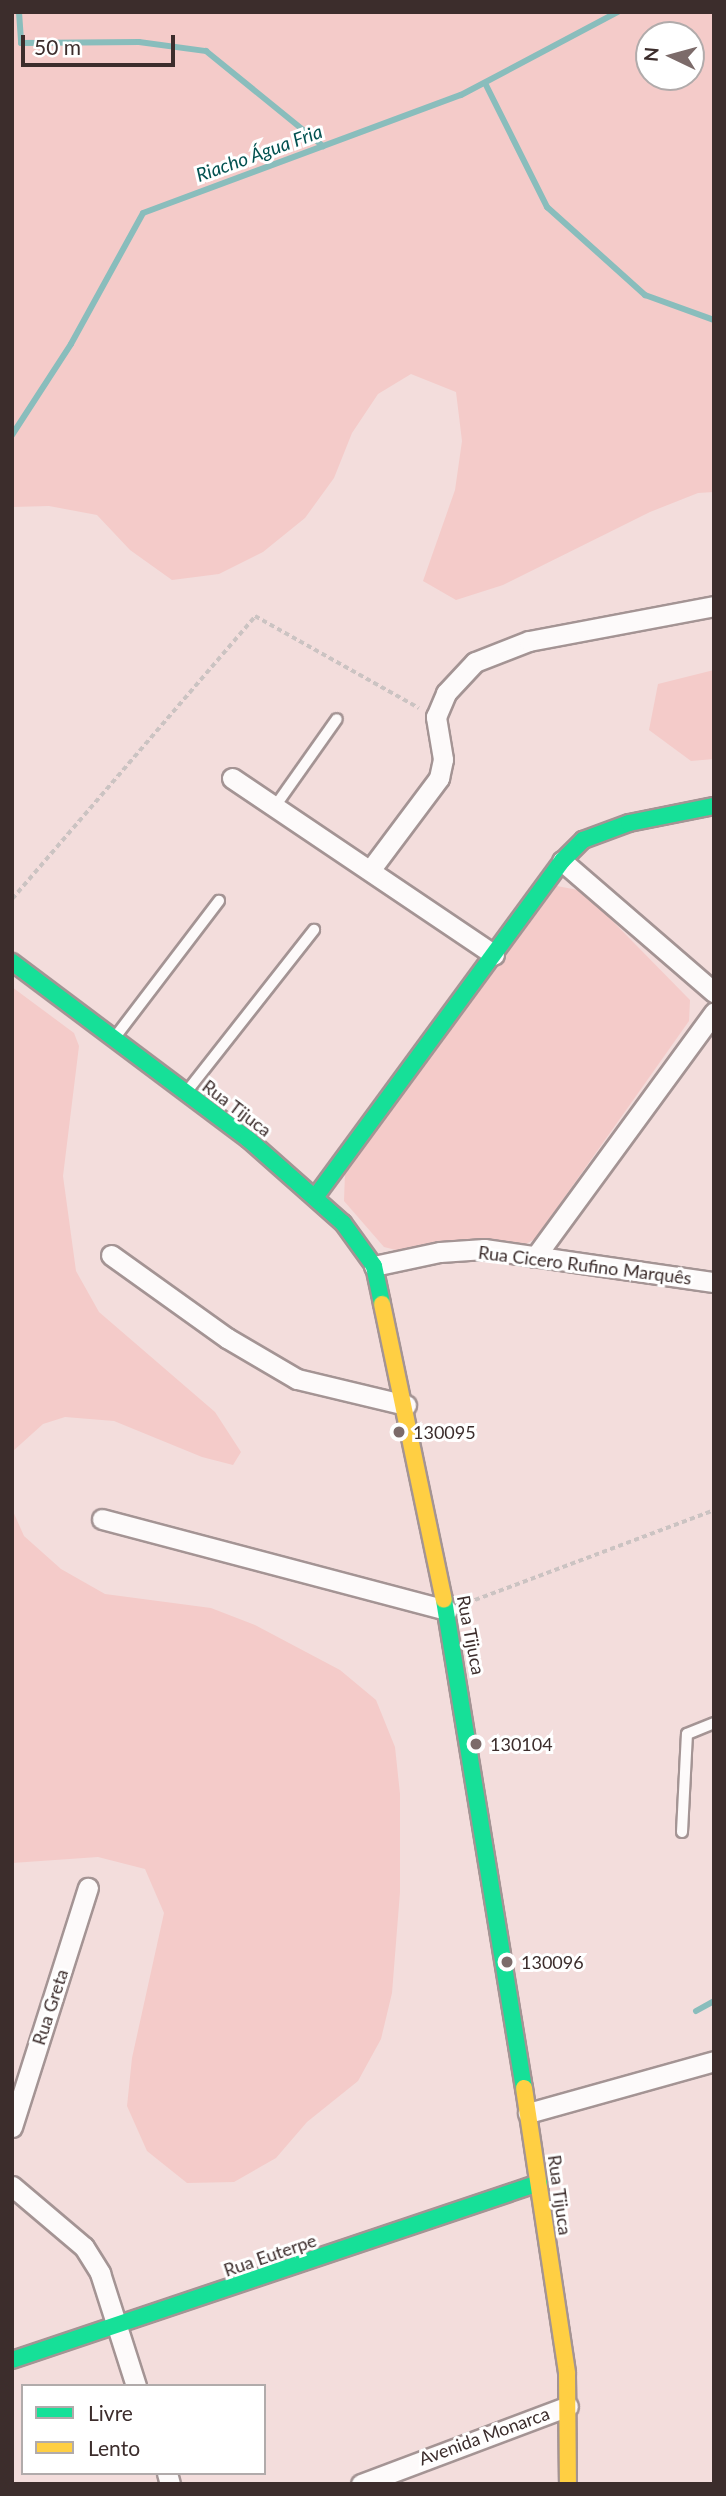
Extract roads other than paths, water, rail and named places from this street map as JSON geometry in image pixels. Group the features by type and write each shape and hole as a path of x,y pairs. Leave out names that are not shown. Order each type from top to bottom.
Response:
{"street":[{"path":"371,869 439,778 443,759 436,717 460,676 499,650 714,606"},
{"path":"232,778 276,804 494,955"},
{"path":"316,1196 562,861 583,840 603,831 714,806"},
{"path":"562,861 714,992"},
{"name":"Rua Tijuca","path":"12,962 116,1037 316,1196 344,1223 374,1266 406,1405 447,1611 528,2113 568,2406 568,2484"},
{"path":"535,1257 707,1040 714,1012"},
{"name":"Rua Cicero Rufino Marquês","path":"374,1266 440,1252 484,1250 714,1282"},
{"path":"111,1255 227,1338 298,1379 406,1405"},
{"path":"102,1519 447,1611"},
{"name":"Rua Greta","path":"12,2127 88,1888"},
{"path":"528,2113 714,2061"},
{"name":"Rua Euterpe","path":"12,2360 116,2328 539,2183"},
{"path":"12,2186 84,2248 100,2273 135,2384"},
{"name":"Avenida Monarca","path":"361,2484 568,2406"}],"lane":[{"path":"276,804 337,719"},
{"path":"116,1037 219,901"},
{"path":"185,1093 314,930"},
{"path":"682,1832 687,1734 694,1727 714,1723"}],"waterway":[{"path":"19,12 21,43 139,42 206,51 323,146"},
{"name":"Riacho Água Fria","path":"12,435 71,344 143,213 461,95 618,12"},
{"path":"485,83 547,207 645,295 714,320"},
{"name":"Riacho Água Fria","path":"696,2011 714,2001"}],"place":[{"name":"130095","path":"399,1432"},
{"name":"130104","path":"476,1744"},
{"name":"130096","path":"507,1962"}]}
